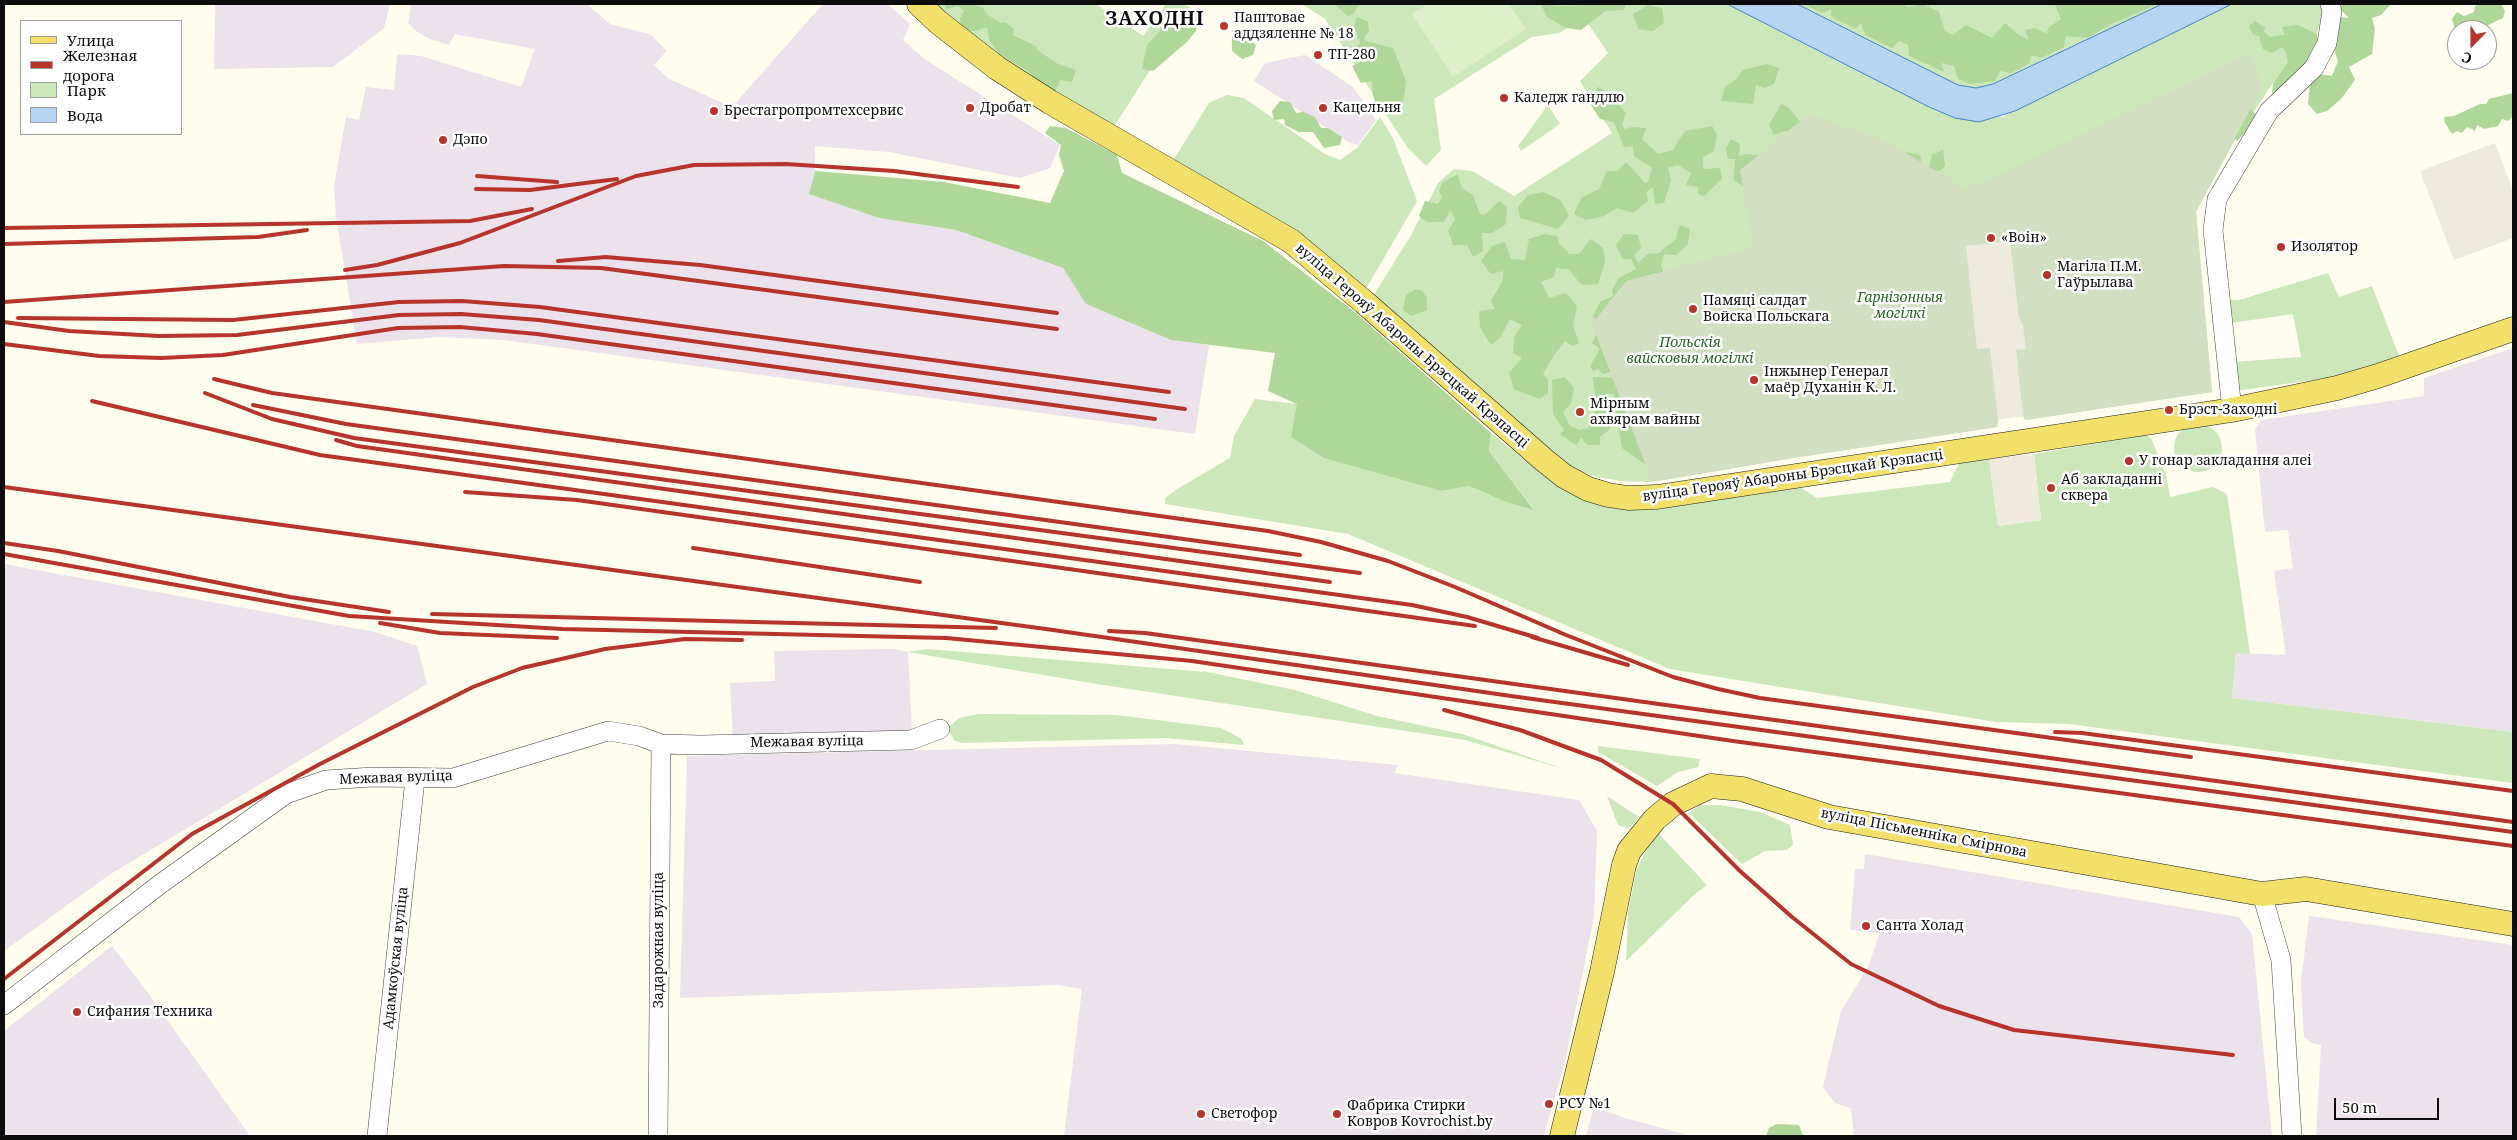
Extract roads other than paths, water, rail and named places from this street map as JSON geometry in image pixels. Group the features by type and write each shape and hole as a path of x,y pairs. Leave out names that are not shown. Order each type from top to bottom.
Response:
{"main road":[{"name":"вуліца Герояў Абароны Брэсцкай Крэпасці","path":"919,4 938,22 997,68 1050,102 1291,241 1372,308 1564,476 1588,489 1628,498 1654,497 2232,410 2337,388 2378,376 2513,329"},
{"name":"вуліца Пісьменніка Смірнова","path":"1562,1136 1601,977 1624,865 1629,851 1654,819 1673,804 1711,786 1742,789 1829,817 2262,894 2306,889 2513,924"}],"street":[{"path":"2232,410 2213,230 2217,199 2269,111 2314,68 2327,43 2332,11 2330,4"},
{"name":"Межавая вуліца","path":"4,1005 159,885 286,794 326,780 373,777 453,778 608,731 639,736 661,744 911,740 940,729"},
{"name":"Задарожная вуліца","path":"658,1136 661,744"},
{"name":"Адамкоўская вуліца","path":"377,1136 415,779"},
{"path":"2262,894 2282,960 2292,1136"}],"water":[{"path":"1727,4 1797,4 1958,85 1976,88 1993,84 2162,4 2232,4 2015,111 1979,122 1955,118 1929,107"}],"railway":[{"path":"345,270 377,265 460,243 636,176 694,165 786,164 894,171 1018,187"},
{"path":"477,176 557,182"},
{"path":"476,189 530,190 617,179"},
{"path":"4,228 470,221 532,209"},
{"path":"4,244 258,237 307,230"},
{"path":"558,261 606,257 700,265 1057,313"},
{"path":"4,302 504,266 601,268 1057,329"},
{"path":"18,318 233,320 399,302 462,301 540,307 1169,392"},
{"path":"4,322 69,331 159,336 237,335 399,315 461,314 539,320 1185,409"},
{"path":"4,344 99,356 161,358 223,355 398,328 460,327 537,334 1155,419"},
{"path":"214,379 272,393 1268,531 1321,542 1388,561 1673,677 1718,689 1760,698 2191,757"},
{"path":"205,393 272,419 354,438 1360,573"},
{"path":"92,401 320,455 1412,605 1467,617 1538,638"},
{"path":"253,405 346,424 1300,555"},
{"path":"336,440 357,446 1330,582"},
{"path":"4,487 1053,630 1518,697 2513,832"},
{"path":"465,492 577,500 1475,626"},
{"path":"4,543 58,551 290,597 389,612"},
{"path":"693,548 920,582"},
{"path":"4,554 349,616 562,629 946,638 1192,661 1733,741 2513,846"},
{"path":"432,614 996,628"},
{"path":"380,623 440,633 557,638"},
{"path":"1109,631 1145,633 2513,822"},
{"path":"1532,637 1628,665"},
{"path":"4,979 192,834 320,764 473,687 522,668 605,649 685,639 742,640"},
{"path":"1444,710 1520,730 1601,760 1673,804 1740,871 1792,917 1851,964 1939,1006 2014,1030 2233,1055"},
{"path":"2055,732 2082,733 2513,791"}],"place":[{"name":"Паштовае аддзяленне № 18","path":"1224,26"},
{"name":"ТП-280","path":"1318,55"},
{"name":"Каледж гандлю","path":"1504,98"},
{"name":"Дробат","path":"970,108"},
{"name":"Кацельня","path":"1323,108"},
{"name":"Брестагропромтехсервис","path":"714,111"},
{"name":"Дэпо","path":"443,140"},
{"name":"«Воін»","path":"1991,238"},
{"name":"Изолятор","path":"2281,247"},
{"name":"Магіла П.М. Гаўрылава","path":"2047,275"},
{"name":"Памяці салдат Войска Польскага","path":"1693,309"},
{"name":"Інжынер Генерал маёр Духанін К. Л.","path":"1754,380"},
{"name":"Брэст-Заходні","path":"2169,410"},
{"name":"Мірным ахвярам вайны","path":"1580,412"},
{"name":"У гонар закладання алеі","path":"2129,461"},
{"name":"Аб закладанні сквера","path":"2051,488"},
{"name":"Санта Холад","path":"1866,926"},
{"name":"Сифания Техника","path":"77,1012"},
{"name":"РСУ №1","path":"1549,1104"},
{"name":"Светофор","path":"1201,1114"},
{"name":"Фабрика Стирки Ковров Kovrochist.by","path":"1337,1114"}],"district":[{"name":"ЗАХОДНІ","path":"1155,20"}],"park label":[{"name":"Гарнізонныя могілкі","path":"1900,306"},
{"name":"Польскія вайсковыя могілкі","path":"1690,352"}]}
